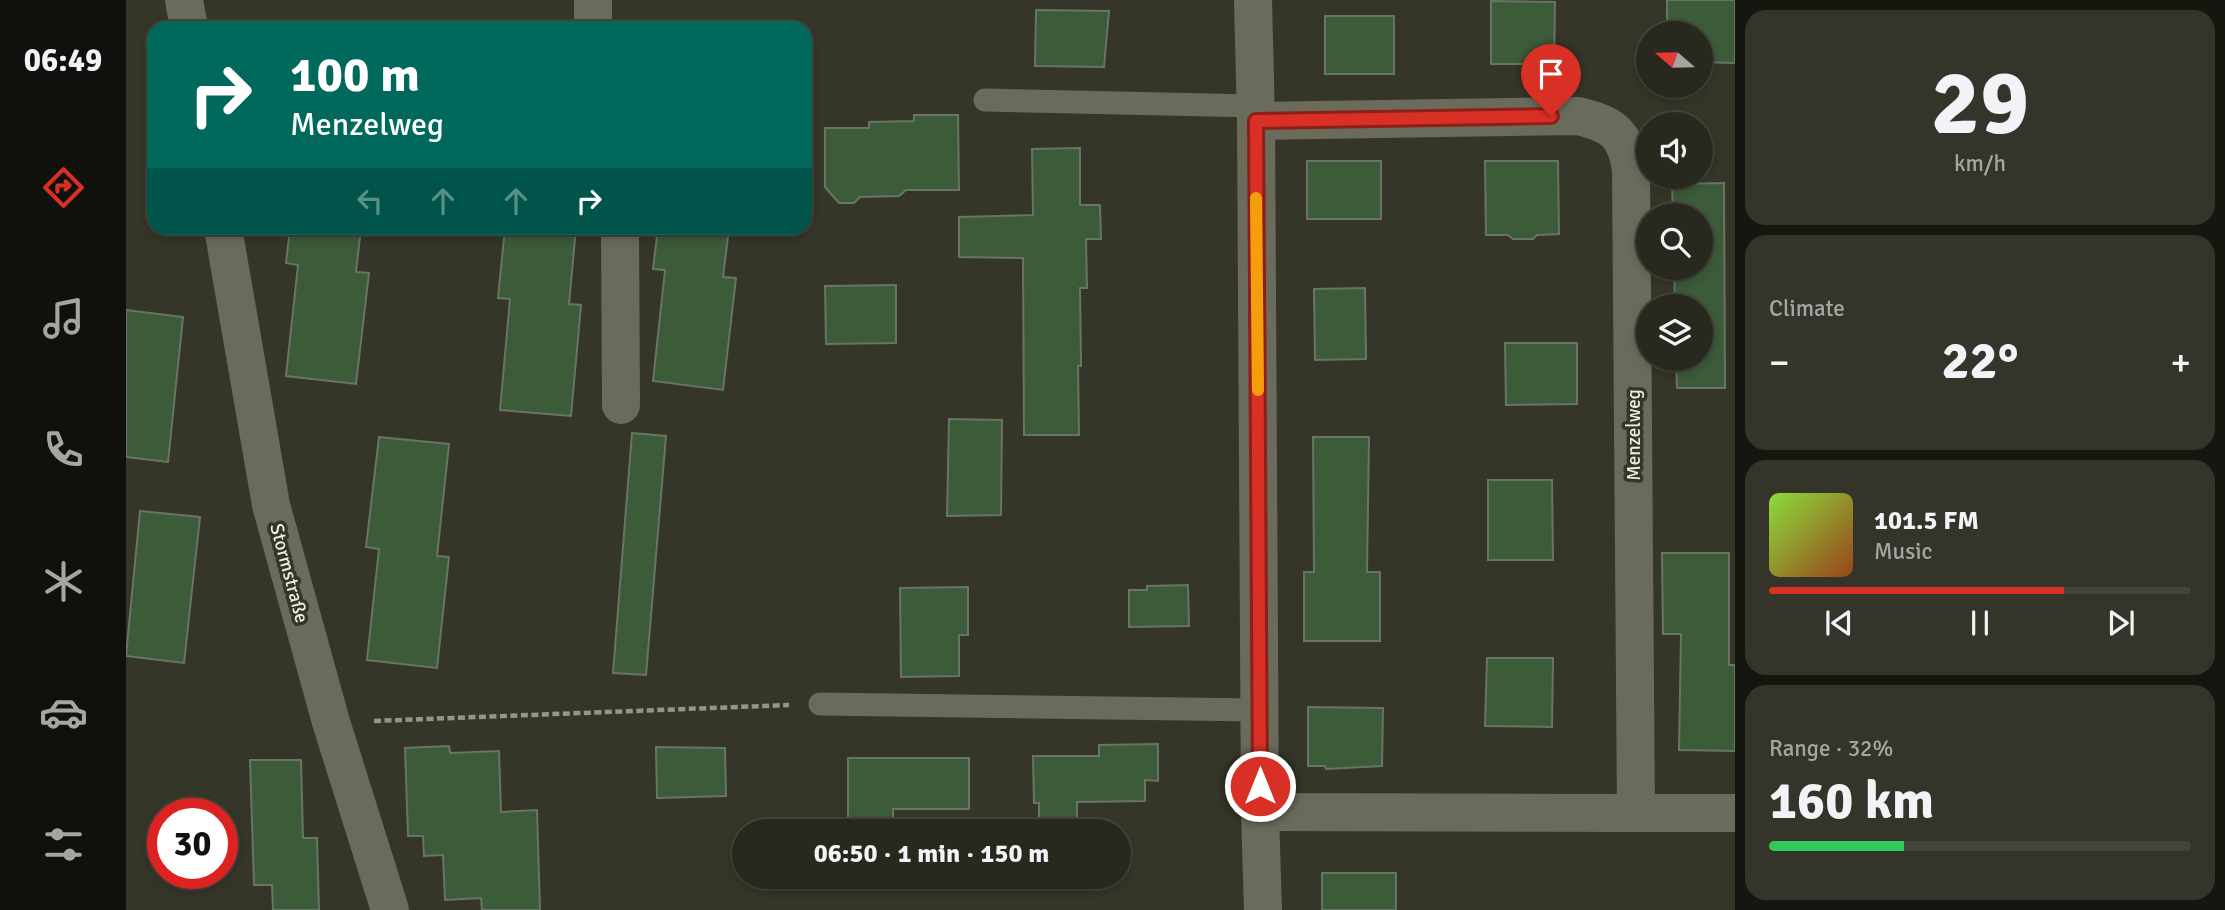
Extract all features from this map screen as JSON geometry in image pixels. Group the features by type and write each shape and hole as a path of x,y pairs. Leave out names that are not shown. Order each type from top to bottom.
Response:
{"street":[{"path":"184,0 188,21"},
{"path":"593,0 593,21"},
{"path":"1253,0 1263,910"},
{"name":"Menzelweg","path":"1256,113 1578,116 1600,121 1609,127 1617,133 1628,151 1631,184 1636,813"},
{"name":"Stormstraße","path":"224,235 271,505 331,722 390,910"},
{"path":"620,235 621,405"},
{"path":"1260,812 1735,813"}],"lane":[{"path":"985,100 1256,113"},
{"path":"820,704 1259,710"}],"path":[{"path":"331,722 820,704"}],"building":[{"path":"1667,0 1735,0 1735,63 1713,62 1713,21 1667,21"},
{"path":"1491,1 1555,2 1554,64 1491,64"},
{"path":"1036,10 1109,11 1104,67 1035,66"},
{"path":"1325,16 1394,16 1394,74 1325,74"},
{"path":"914,115 958,115 959,190 906,190 899,196 860,197 854,203 839,203 825,187 825,128 869,128 869,122 914,121"},
{"path":"1080,148 1080,205 1100,205 1101,239 1086,239 1087,288 1080,288 1079,435 1024,435 1023,258 959,257 959,217 1033,215 1032,149"},
{"path":"1307,161 1381,161 1381,219 1307,219"},
{"path":"1485,161 1558,161 1559,234 1537,235 1533,239 1486,235"},
{"path":"1713,183 1724,183 1725,388 1677,388 1676,371 1713,371 1713,294 1675,294 1674,280 1713,280 1713,203 1673,203 1672,189 1713,189"},
{"path":"289,235 360,235 356,272 369,273 356,384 286,376 298,265 286,263"},
{"path":"504,235 575,235 569,304 581,305 571,416 500,410 510,299 498,298"},
{"path":"657,235 728,235 723,277 736,278 723,390 653,381 665,270 653,269"},
{"path":"896,285 896,343 826,344 825,286"},
{"path":"1365,288 1366,359 1315,360 1314,289"},
{"path":"126,310 183,317 168,462 126,457"},
{"path":"1505,343 1577,343 1577,404 1506,405"},
{"path":"949,419 1002,420 1001,515 947,516"},
{"path":"632,433 666,436 646,675 613,673"},
{"path":"379,437 449,444 437,556 449,557 437,668 367,660 379,549 366,547"},
{"path":"1313,437 1369,437 1367,572 1380,572 1380,641 1304,641 1304,572 1314,572"},
{"path":"1488,480 1552,480 1553,560 1488,560"},
{"path":"140,511 200,517 184,663 126,656"},
{"path":"1662,553 1729,553 1729,665 1735,665 1735,751 1679,750 1681,634 1663,634"},
{"path":"1188,585 1189,626 1129,627 1129,590 1147,590 1147,586"},
{"path":"968,587 968,635 959,635 959,676 901,677 900,588"},
{"path":"1487,658 1553,658 1552,727 1485,726"},
{"path":"1308,707 1383,708 1382,766 1326,769 1325,766 1308,766"},
{"path":"1158,744 1158,781 1145,780 1145,801 1077,802 1077,819 1039,819 1039,803 1034,803 1033,756 1099,756 1099,745"},
{"path":"449,746 450,753 499,751 501,812 537,810 540,910 482,910 481,898 445,900 443,855 424,856 423,836 408,836 405,748"},
{"path":"656,747 725,748 726,796 657,798"},
{"path":"848,758 969,758 969,809 893,809 893,819 848,819"},
{"path":"250,760 301,760 303,838 317,838 319,910 273,910 272,885 254,885"},
{"path":"1322,873 1396,873 1396,910 1322,910"}],"slow traffic":[{"path":"1256,198 1258,390"}],"route":[{"path":"1260,786 1256,121 1551,116"}]}
